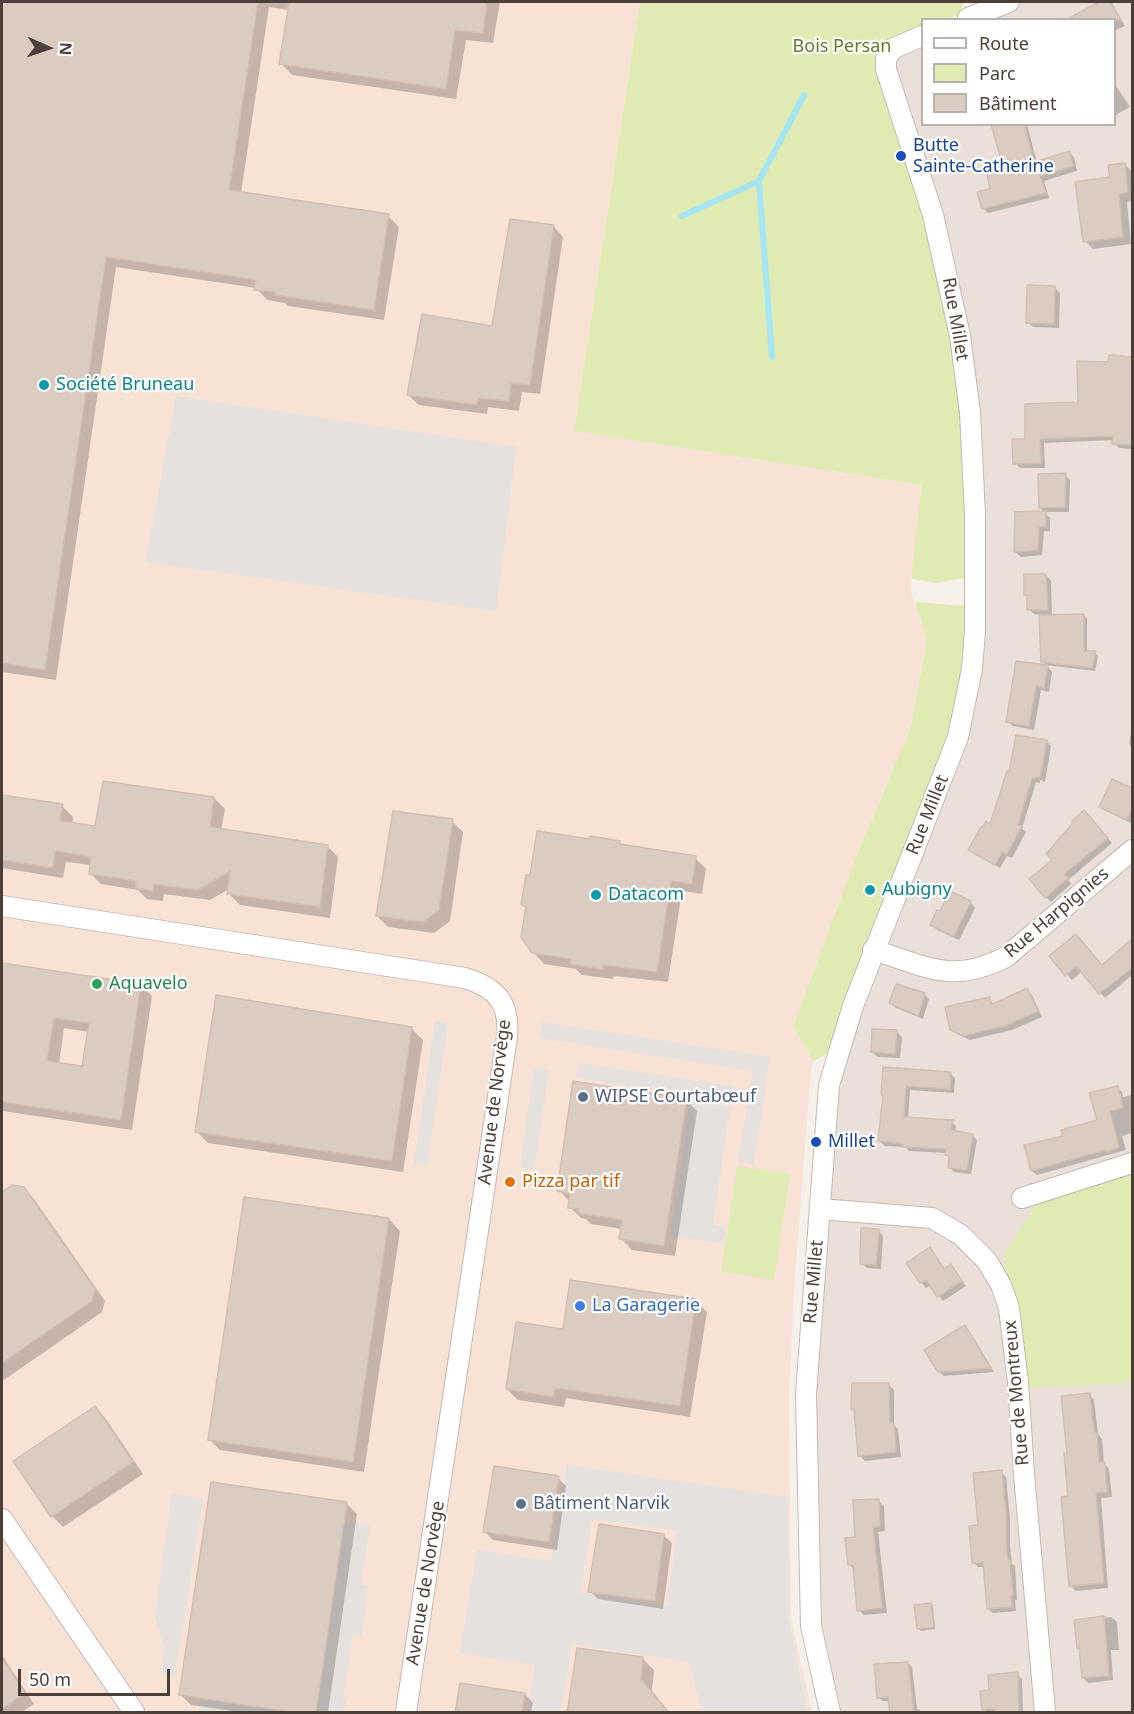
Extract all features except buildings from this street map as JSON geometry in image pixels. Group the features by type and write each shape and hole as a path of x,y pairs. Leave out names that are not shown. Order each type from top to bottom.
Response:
{"street":[{"path":"966,18 981,2"},
{"path":"968,18 1010,2"},
{"name":"Rue Millet","path":"830,1713 811,1626 806,1394 829,1085 873,950 958,737 972,669 975,631 975,515 970,412 960,336 933,214 885,69 886,59 892,49 921,36"},
{"name":"Rue Harpignies","path":"873,950 931,970 968,971 985,967 1006,957 1132,849"},
{"name":"Avenue de Norvège","path":"2,906 465,978 487,987 505,1006 508,1024 507,1037 406,1713"},
{"path":"1022,1198 1132,1163"},
{"name":"Rue de Montreux","path":"820,1209 932,1218 961,1235 987,1261 1001,1286 1009,1308 1018,1382 1045,1713"},
{"path":"2,1519 134,1713"}],"shaded area":[{"path":"2,2 640,2 574,431 923,485 911,592 927,640 910,730 856,857 793,1027 814,1061 811,1068 794,1289 789,1397 791,1620 812,1712 2,1712"},
{"path":"1009,2 1132,2 1132,1175 1037,1202 1131,1383 1132,1712 830,1712 811,1626 806,1394 830,1081 949,762 975,515 886,59 921,37 921,126 1116,126 1116,18 966,18"},
{"path":"176,396 516,447 496,611 146,562"},
{"path":"435,1021 448,1023 427,1165 414,1163"},
{"path":"542,1022 770,1057 754,1164 738,1162 753,1071 539,1038"},
{"path":"579,1063 732,1086 731,1101 577,1078"},
{"path":"534,1067 549,1070 534,1169 520,1167"},
{"path":"690,1101 730,1107 713,1225 726,1227 723,1244 670,1236"},
{"path":"567,1465 787,1497 789,1622 807,1712 702,1712 689,1662 572,1644 561,1712 528,1712 535,1665 460,1653 477,1550 551,1561","holes":["592,1519 677,1531 667,1606 581,1593"]},
{"path":"172,1493 203,1499 175,1677 161,1675 165,1649 155,1618"},
{"path":"344,1520 370,1526 360,1585 368,1586 362,1636 352,1636 343,1700 346,1701 344,1712 316,1712"},
{"path":"200,1698 298,1712 198,1712"}],"green space":[{"name":"Bois Persan","path":"640,2 964,2 958,15 950,18 921,18 921,31 883,72 944,291 966,425 965,578 936,583 911,579 922,485 574,431"},
{"path":"915,602 968,606 966,659 958,713 830,1052 814,1061 793,1027 856,857 910,730 927,640"},
{"path":"737,1166 790,1174 774,1280 721,1272"},
{"path":"1132,1175 1132,1394 1131,1383 1026,1388 1003,1256 1037,1202"}],"waterway":[{"path":"772,357 759,181 804,95"},
{"path":"682,216 759,181"}],"place":[{"name":"Butte Sainte-Catherine","path":"901,156"},
{"name":"Société Bruneau","path":"44,385"},
{"name":"Aubigny","path":"870,890"},
{"name":"Datacom","path":"596,895"},
{"name":"Aquavelo","path":"97,984"},
{"name":"WIPSE Courtabœuf","path":"583,1097"},
{"name":"Millet","path":"816,1142"},
{"name":"Pizza par tif","path":"510,1182"},
{"name":"La Garagerie","path":"580,1306"},
{"name":"Bâtiment Narvik","path":"521,1504"}]}
